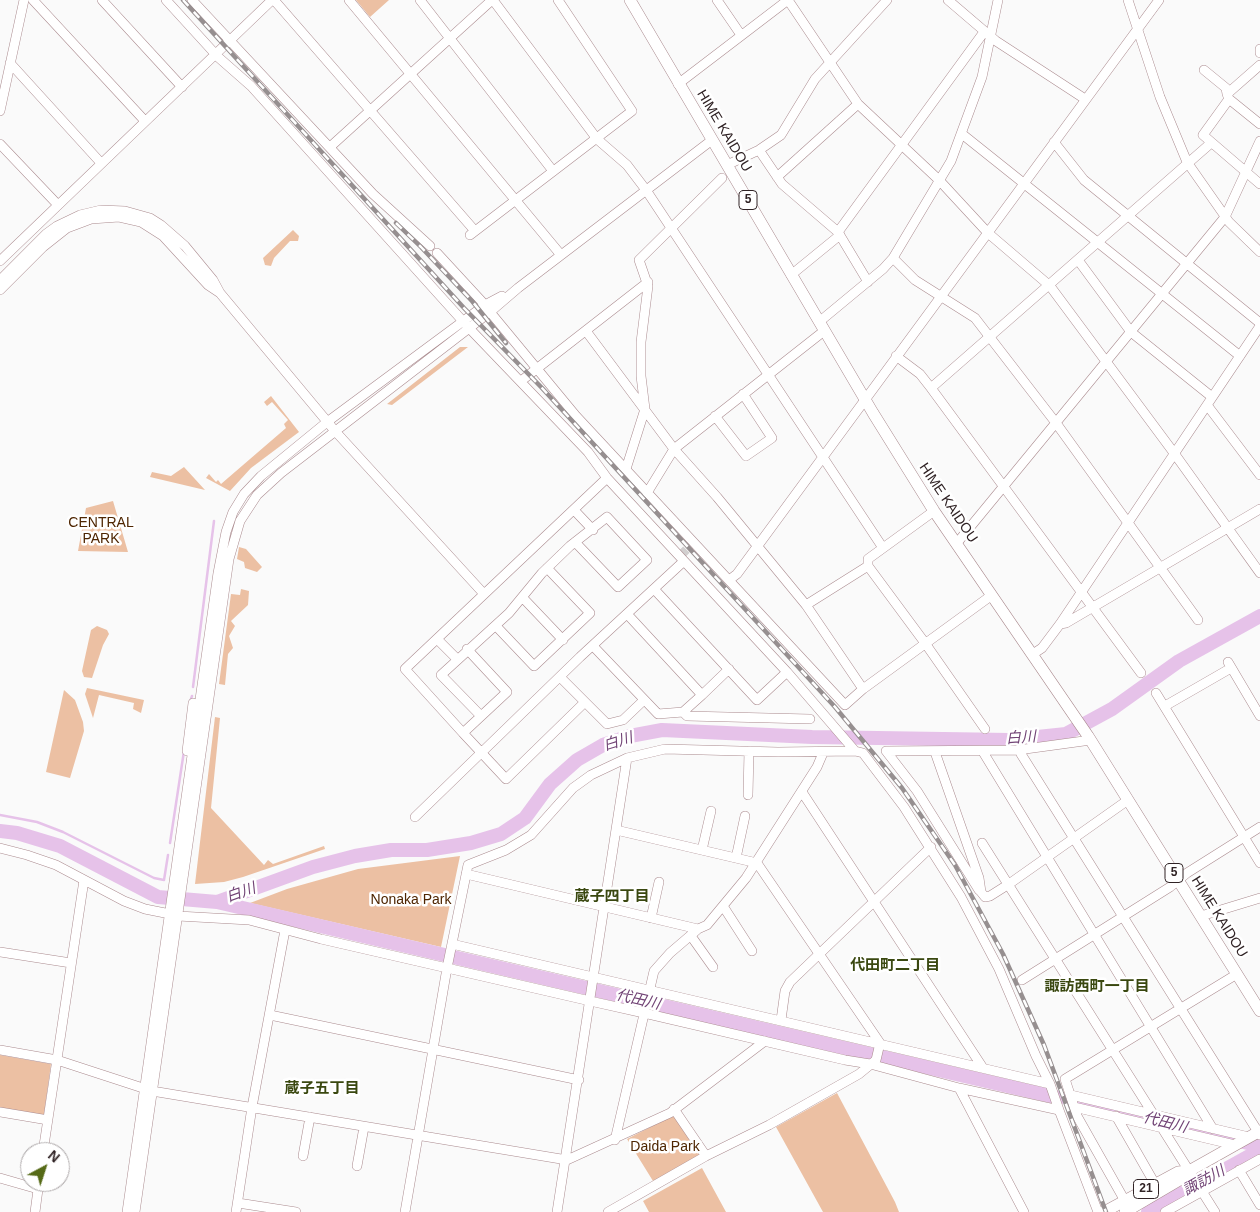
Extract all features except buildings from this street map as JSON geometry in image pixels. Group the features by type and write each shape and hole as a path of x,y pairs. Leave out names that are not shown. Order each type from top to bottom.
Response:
{"main road":[{"name":"HIME KAIDOU","path":"630,0 865,400 934,511 1078,721 1260,1011"},
{"name":"21","path":"1104,1212 1128,1209 1192,1175 1235,1145 1257,1134"},
{"name":"21","path":"1128,1209 1155,1184 1178,1172 1192,1175"}],"street":[{"path":"0,111 24,0"},
{"path":"33,0 145,121"},
{"path":"102,0 182,86"},
{"path":"166,0 215,54 251,86 466,325 588,452 607,478 787,672 853,749 863,753 931,847 999,969 1050,1084 1098,1212"},
{"path":"192,0 373,194 430,246"},
{"path":"0,261 273,0 472,233 632,111 558,0"},
{"path":"349,0 561,255"},
{"path":"420,0 553,171"},
{"path":"330,147 492,0 597,139 627,165 646,190 670,229 769,373 883,548"},
{"path":"717,0 741,35"},
{"path":"678,84 788,0 858,104 939,180 988,233 1050,286 1260,573"},
{"path":"727,165 759,150 781,135 816,79 886,0"},
{"path":"948,0 988,35 1085,99"},
{"path":"647,493 674,449 769,373 822,326 892,258 951,161 982,77 988,35 998,0"},
{"path":"1128,0 1173,132 1187,162 1225,217 1260,252"},
{"path":"729,580 737,574 1159,0"},
{"path":"791,275 839,234 902,146 988,35"},
{"path":"10,63 101,163"},
{"path":"1260,65 1228,96 1203,135 1260,184"},
{"path":"1204,70 1226,88 1228,96 1260,124"},
{"path":"777,177 858,104"},
{"path":"962,134 1240,356"},
{"path":"177,889 229,559 235,533 247,508 257,495 281,473 466,325 518,288 712,140"},
{"path":"957,543 1225,217 1260,141"},
{"path":"1033,654 1042,648 1060,624 1260,324 1188,262 1084,180 1054,142"},
{"path":"931,388 1050,286 1187,162 1211,143"},
{"path":"0,144 58,205"},
{"path":"759,150 782,184 839,234 868,282"},
{"path":"626,470 645,409 641,376 642,342 648,282 639,260 722,178"},
{"path":"360,207 373,194"},
{"path":"0,280 58,226 90,212 113,210 138,214 161,225 184,246 213,280 220,293 327,422 484,594"},
{"path":"0,290 43,247 67,228 91,219 119,217 141,222 164,236 208,285 220,293"},
{"path":"437,253 488,308 536,370 626,470 845,705 863,689 992,595"},
{"path":"892,258 915,280 975,318 1056,424 1198,620"},
{"path":"1078,260 1130,332 1209,401 1260,475"},
{"path":"521,381 648,282"},
{"path":"127,1212 148,1090 174,912 187,794 218,573 229,522 239,501 252,485 327,422 466,325"},
{"path":"586,331 674,449 806,605 863,689"},
{"path":"896,356 920,374 931,388 1141,673"},
{"path":"715,416 746,456 772,438 743,394"},
{"path":"585,702 506,779 405,669 607,478"},
{"path":"574,510 593,530"},
{"path":"1060,624 1066,624 1260,510"},
{"path":"934,511 868,560 868,566 985,729"},
{"path":"481,716 441,674 467,649 496,626 523,598 547,568 575,542 593,530 607,517 647,560 618,587 575,542"},
{"path":"415,818 481,752 684,560"},
{"path":"806,605 868,566"},
{"path":"496,626 534,666 590,613 547,568"},
{"path":"654,589 757,700 787,672"},
{"path":"523,598 562,640"},
{"path":"628,614 702,695"},
{"path":"437,639 456,659"},
{"path":"593,646 658,714 683,712 728,669"},
{"path":"463,733 507,692 467,649"},
{"path":"1165,706 1230,665 1260,715"},
{"path":"560,677 607,724 623,720 644,700"},
{"path":"1156,692 1260,863"},
{"path":"187,794 186,757 194,703"},
{"path":"683,712 687,716 810,719"},
{"path":"1089,738 1041,749 983,752 886,751 917,791 985,897 990,896 1009,884 1128,800"},
{"path":"405,1212 448,965 466,874 471,863 506,850 531,835 579,783 600,769 627,758 665,749 823,753 853,749"},
{"path":"748,795 749,751"},
{"path":"935,752 979,878 981,892"},
{"path":"983,752 1213,1129"},
{"path":"615,1140 654,970 670,953 698,929 707,925 757,863 817,768 823,753"},
{"path":"1021,754 1124,916 1257,1134"},
{"path":"560,1212 566,1160 627,758"},
{"path":"802,792 982,1068"},
{"path":"702,850 711,811"},
{"path":"736,858 745,816"},
{"path":"1022,980 1260,827"},
{"path":"616,830 757,863 879,1045"},
{"path":"982,843 1216,1212"},
{"path":"781,1020 788,987 819,954 931,847"},
{"path":"0,848 56,865 124,901 146,909 249,920 645,1011 765,1041 873,1062 959,1088 1059,1110"},
{"path":"466,874 698,929"},
{"path":"45,1142 84,880"},
{"path":"650,918 659,882"},
{"path":"1201,916 1260,898"},
{"path":"722,906 752,951"},
{"path":"286,930 252,1107 237,1208 296,1212"},
{"path":"691,936 713,967"},
{"path":"452,947 781,1020 879,1045 1050,1084"},
{"path":"0,952 70,963"},
{"path":"1128,1209 1072,1101 1065,1079 1237,974"},
{"path":"270,1014 579,1080"},
{"path":"0,1050 57,1060 148,1090 566,1160 615,1140 674,1109 765,1041"},
{"path":"608,1212 706,1156 769,1125 859,1074 873,1062 879,1045"},
{"path":"959,1088 1024,1212"},
{"path":"135,1212 148,1090"},
{"path":"1072,1101 1157,1120 1257,1134"},
{"path":"1072,1101 1116,1116 1157,1120 1235,1145"},
{"path":"674,1109 706,1156"},
{"path":"0,1112 48,1120"},
{"path":"1116,1116 1155,1184"},
{"path":"303,1156 310,1117"},
{"path":"357,1166 364,1127"},
{"path":"1169,1211 1202,1190 1260,1158"},
{"path":"1238,1170 1260,1205"},
{"path":"0,1178 20,1182"},
{"path":"35,1212 38,1192"}],"green space":[{"path":"356,0 389,0 370,17"},
{"path":"293,230 299,236 298,241 290,241 274,258 271,266 265,265 263,258"},
{"path":"460,347 468,347 392,405 387,404"},
{"path":"271,396 299,432 251,468 230,491 206,478 209,474 216,482 218,480 221,484 286,428 284,424 288,420 272,402 267,406 264,402"},
{"path":"184,467 205,490 150,477 152,472 171,476"},
{"name":"CENTRAL PARK","path":"113,501 128,552 78,551 86,508"},
{"path":"239,547 246,549 262,567 257,572 245,568 244,562 237,559"},
{"path":"241,589 249,591 248,605 231,621 235,626 229,636 233,648 228,654 225,685 219,684 231,594 240,595"},
{"path":"97,626 107,630 109,634 103,645 92,678 84,677 82,671 91,630"},
{"path":"87,688 144,700 141,713 133,709 134,703 99,695 93,718 85,694"},
{"path":"64,690 75,700 83,722 84,731 70,778 46,772"},
{"path":"215,717 220,718 211,808 264,865 268,860 273,864 324,846 325,849 243,877 224,882 195,884"},
{"name":"Nonaka Park","path":"460,856 441,947 250,903 287,889 358,869"},
{"path":"0,1055 51,1064 44,1115 0,1108"},
{"path":"837,1093 899,1212 823,1212 776,1127"},
{"name":"Daida Park","path":"675,1116 700,1153 700,1157 653,1181 627,1139"},
{"path":"702,1168 726,1212 649,1212 643,1201"}],"waterway":[{"path":"193,687 214,521"},
{"name":"白川","path":"0,831 17,833 60,846 158,897 217,902 313,867 355,856 391,850 427,850 471,843 501,834 525,818 550,784 577,760 603,745 630,736 662,730 812,737 1009,740 1066,734 1112,709 1179,661 1260,616"},
{"path":"170,843 184,751"},
{"path":"0,815 37,822 63,832 154,878 164,880 168,855"},
{"name":"代田川","path":"217,902 1059,1098"},
{"name":"代田川","path":"1070,1100 1260,1146"},
{"name":"諏訪川","path":"1148,1212 1260,1150"}],"tunnel":[{"path":"680,556 694,542"}],"railway":[{"path":"183,0 464,308 542,388 835,707 902,788 955,865 1003,954 1044,1045 1106,1212"},
{"path":"396,223 472,301 506,343"}],"district":[{"name":"蔵子四丁目","path":"612,897"},
{"name":"代田町二丁目","path":"895,966"},
{"name":"諏訪西町一丁目","path":"1097,987"},
{"name":"蔵子五丁目","path":"322,1089"}]}
